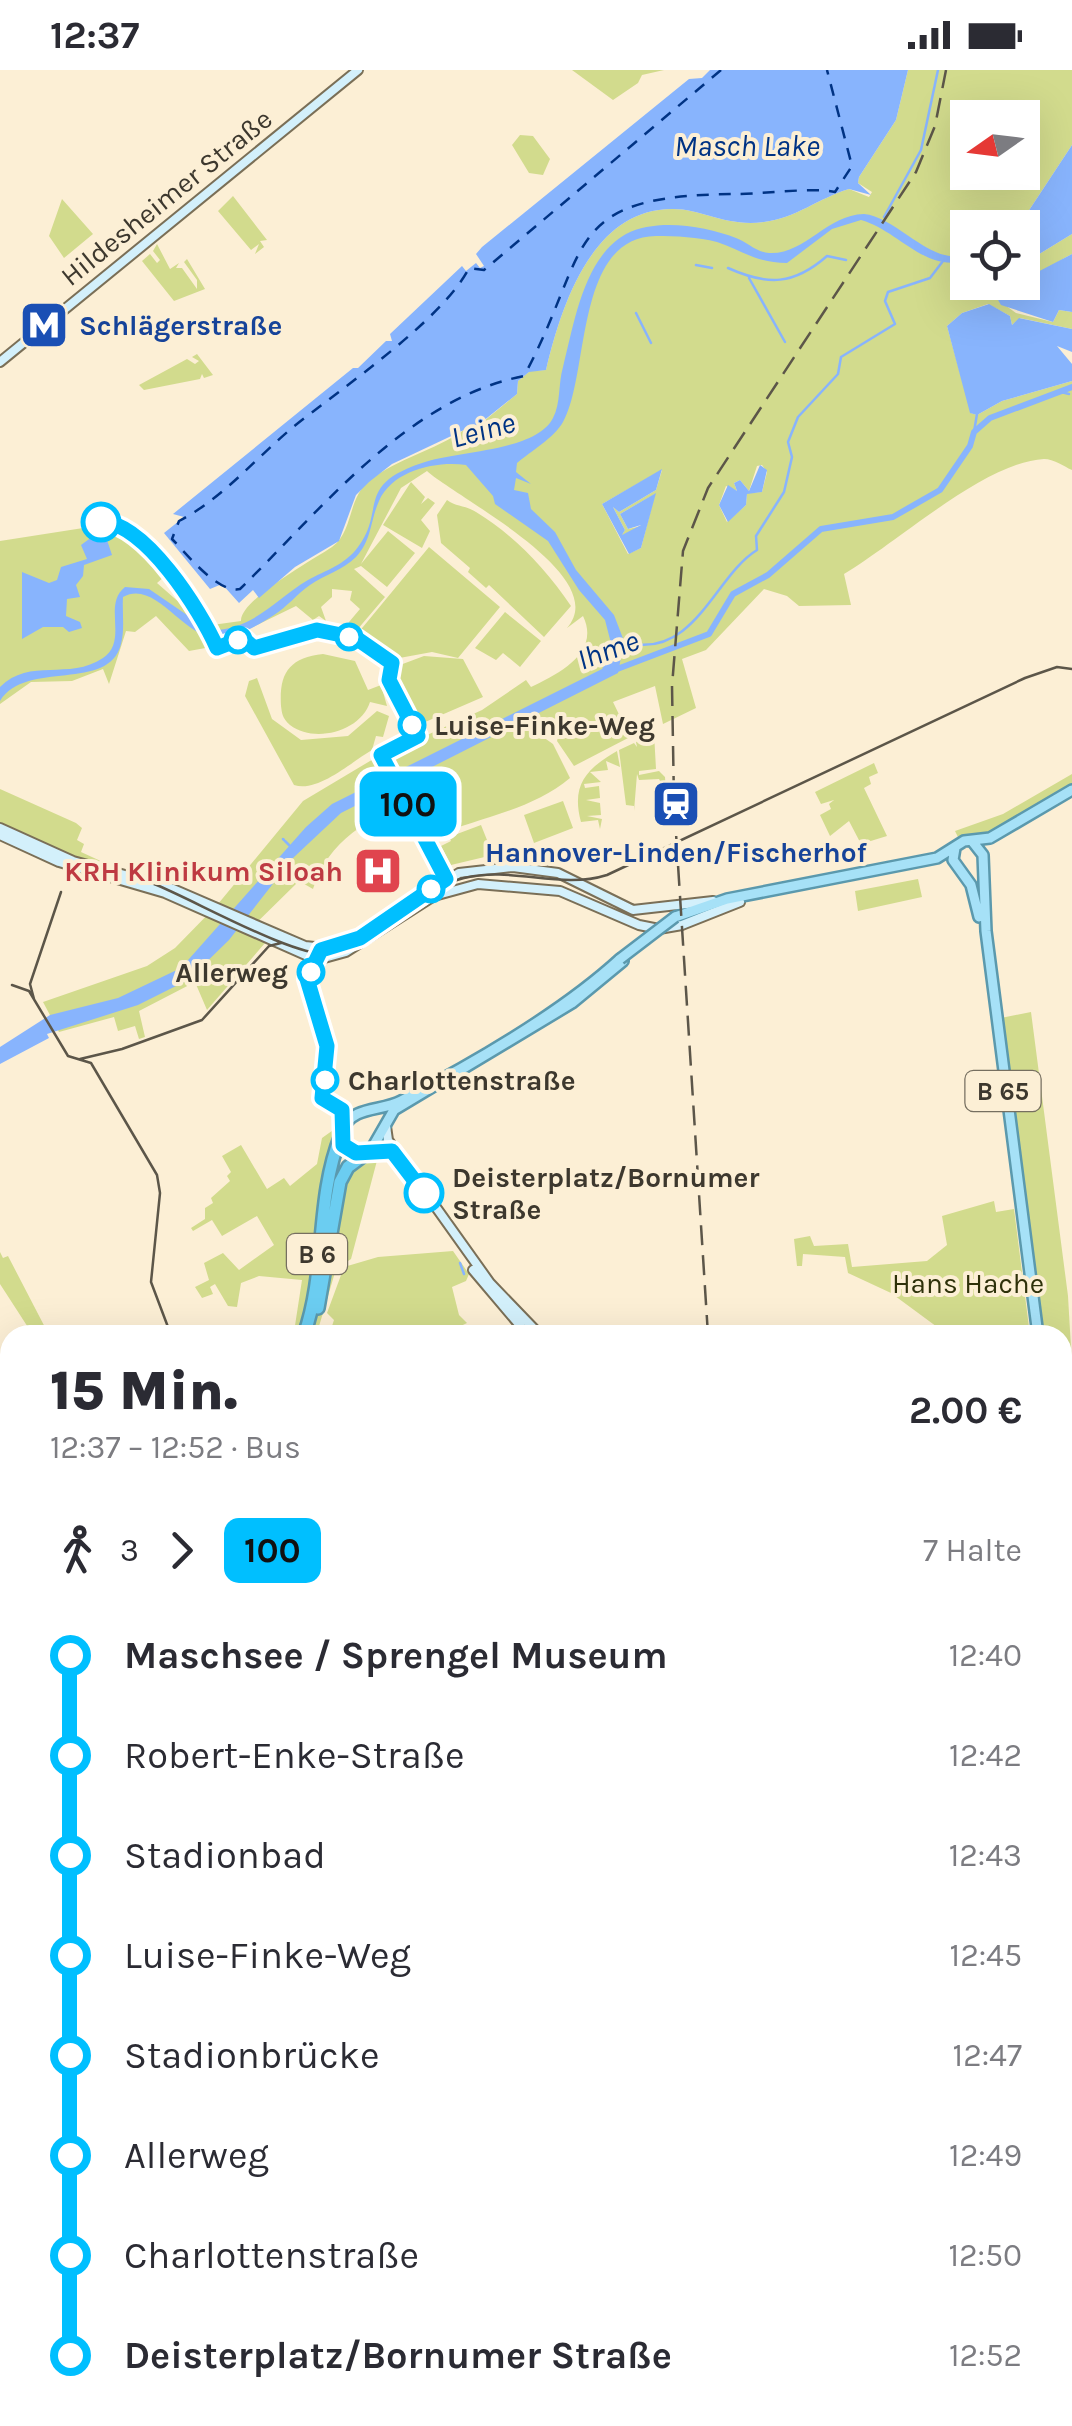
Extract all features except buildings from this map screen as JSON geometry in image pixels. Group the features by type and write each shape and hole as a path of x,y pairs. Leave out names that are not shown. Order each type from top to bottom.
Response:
{"highway":[{"name":"B 6","path":"308,1325 324,1191 341,1135"},
{"name":"B 6","path":"310,1325 326,1282 340,1182 348,1167 368,1152"}],"main road":[{"name":"Hildesheimer Straße","path":"0,360 355,70"},
{"name":"B 6","path":"341,1135 350,1118 401,1101 581,992 676,919 728,899 928,861 972,841 990,838 1072,793"},
{"name":"B 6","path":"676,919 934,862 972,871 1000,838 1072,793"},
{"path":"0,832 42,856 153,888 218,913 313,959 337,956 434,896 489,883 560,890 632,923 659,929 682,925 740,902"},
{"path":"972,841 982,849 983,860"},
{"path":"955,848 959,868"},
{"name":"B 65","path":"983,860 986,931 1036,1325"},
{"path":"274,939 317,950 343,947 446,879 473,870 513,867 552,872 640,911 728,899"},
{"name":"B 65","path":"959,868 974,892 982,930 1036,1325"},
{"name":"B 6","path":"368,1152 378,1143 394,1110 572,1003 622,960"},
{"path":"370,1109 382,1116 390,1143 431,1195 477,1270 530,1325"},
{"path":"341,1135 350,1152 387,1149 398,1155 520,1325"}],"green space":[{"path":"572,70 664,70 642,75 638,83 613,100"},
{"path":"908,70 1072,70 1072,145 1029,210 950,210 950,300 998,300 1016,313 1053,322 1059,310 1072,312 1072,329 1020,318 1012,325 1010,316 988,304 962,313 947,326 971,413 977,415 1002,401 1072,381 1072,470 1044,459 1021,463 969,488 844,574 851,605 799,606 787,596 764,589 706,650 682,659 696,708 663,724 655,686 613,702 630,737 574,766 557,741 561,727 543,737 553,744 570,778 539,798 434,836 414,801 366,823 329,857 313,889 299,881 247,932 265,943 207,1010 195,982 139,1011 145,1037 139,1039 135,1026 118,1031 114,1017 59,1032 43,1002 147,966 175,948 218,904 303,801 370,761 482,710 526,680 531,687 553,676 582,651 587,629 583,616 567,628 575,607 569,585 551,563 526,540 427,471 401,488 361,564 388,531 415,553 387,587 361,566 354,569 385,597 357,630 353,632 349,622 360,609 350,600 352,591 332,589 332,597 321,607 326,621 319,616 313,620 296,606 222,642 212,625 241,621 244,612 264,592 332,547 344,532 357,497 369,481 464,430 473,430 517,394 518,381 530,371 546,370 571,291 601,243 621,225 645,213 673,209 738,222 764,222 849,189 869,197 872,192 858,183 896,120","holes":["762,465 767,472 762,492 747,493 746,505 727,522 719,505 726,486 737,491 734,483 740,480 749,491 757,466","662,470 656,490 619,512 613,507 625,530 621,536 642,526 628,529 620,514 655,494 641,548 628,554 602,504"]},
{"path":"520,135 533,136 550,159 543,175 529,173 512,145"},
{"path":"233,196 267,240 260,241 264,247 255,254 259,244 251,250 218,211"},
{"path":"62,199 93,234 64,258 49,236"},
{"path":"1072,234 1072,254 1040,274 1040,254"},
{"path":"157,244 170,269 179,263 176,268 182,268 197,289 197,280 184,262 187,259 205,289 174,301 142,261 150,254 157,263 160,260 153,251"},
{"path":"197,354 213,375 204,378 202,374 200,379 144,390 139,385 187,359 195,364 199,361 192,357"},
{"path":"411,482 425,497 421,504 428,498 435,503 421,520 430,531 422,548 383,525"},
{"path":"447,500 476,512 516,542 571,606 544,637 489,585 486,588 468,572 470,568 441,543 437,515"},
{"path":"96,526 117,530 143,550 165,576 157,583 197,618 211,647 189,651 156,616 135,632 126,631 109,684 103,669 72,681 31,682 0,704 0,541"},
{"path":"429,547 500,607 458,658 432,652 394,659 358,633"},
{"path":"505,612 541,641 520,667 503,653 496,660 475,648"},
{"path":"323,654 355,661 368,690 381,685 387,706 370,702 357,720 336,732 312,734 290,725 281,706 284,676 302,659"},
{"path":"424,656 463,659 483,697 416,726 391,681 400,665"},
{"path":"257,678 272,719 301,740 348,736 377,711 389,716 383,737 376,736 372,750 334,775 313,785 294,785 245,696 249,681"},
{"path":"654,733 656,769 639,771 639,775 659,771 665,777 666,792 659,779 639,780 637,774 634,811 634,806 626,805 619,750 634,743 637,747 636,742"},
{"path":"617,751 620,767 606,761 608,770 590,772 601,782 584,784 585,788 599,786 600,798 586,800 600,803 601,815 587,816 602,819 600,829 598,820 581,822 580,788 584,779 589,772 597,764"},
{"path":"874,763 878,773 869,777 871,784 864,788 887,836 861,844 849,821 830,836 820,815 831,809 829,804 834,800 821,804 815,792"},
{"path":"1072,774 1072,788 1002,829 982,837 958,837 955,831 1003,814"},
{"path":"0,789 76,823 82,828 77,840 84,844 81,852 105,863 62,854 0,824"},
{"path":"563,801 573,828 534,843 524,815"},
{"path":"481,825 493,855 451,865 441,846 451,841 449,837"},
{"path":"918,879 922,897 858,911 855,891"},
{"path":"1031,1012 1070,1325 1042,1325 1001,1018"},
{"path":"338,1120 342,1120 304,1325 295,1325 302,1280 259,1276 241,1283 237,1307 228,1306 215,1284 210,1287 213,1294 202,1298 195,1287 209,1280 204,1263 223,1253 239,1270 274,1245 257,1216 222,1236 212,1220 193,1231 191,1228 205,1219 205,1208 213,1203 211,1198 230,1181 227,1176 231,1172 222,1156 241,1145 267,1189 284,1178 290,1186 317,1164 322,1138 336,1128"},
{"path":"379,1153 351,1259 336,1269 319,1325 314,1325 322,1301 347,1173 369,1154"},
{"name":"Hans Hache","path":"994,1201 996,1212 1014,1209 1029,1325 934,1325 891,1293 848,1273 845,1257 803,1254 802,1266 797,1266 794,1239 810,1236 814,1246 848,1244 852,1267 927,1261 947,1245 942,1216"},
{"path":"453,1251 469,1274 466,1281 452,1287 459,1315 467,1323 332,1325 334,1320 327,1313 344,1267 378,1257"},
{"path":"0,1252 3,1258 8,1256 44,1325 27,1325 0,1284"}],"water":[{"name":"Masch Lake","path":"710,70 908,70 896,120 859,177 858,183 871,195 849,189 764,222 738,222 673,209 645,213 621,225 601,243 571,291 546,370 529,372 518,381 517,394 472,430 464,430 392,464 369,482 356,495 339,541 295,567 259,598 253,590 239,603 222,584 210,589 164,533 184,517 173,514 353,368 358,368 386,341 392,341 390,334 462,266 466,271 476,263 480,268 484,266 476,254 482,247 689,79 702,78"},
{"path":"1072,145 1072,234 1040,254 1040,210 1029,210"},
{"path":"850,216 877,217 930,249 950,256 950,263 925,256 861,220 832,229 787,263 757,258 710,240 656,236 630,242 611,259 598,283 563,422 517,463 516,472 531,484 516,478 514,490 528,493 531,509 555,532 576,570 614,615 624,641 618,673 341,813 293,858 229,940 188,980 138,1005 47,1034 49,1038 0,1064 0,1047 50,1015 118,998 181,968 306,827 332,804 602,669 613,651 605,620 579,590 548,541 495,504 493,496 466,465 442,465 416,470 394,482 379,501 368,537 356,557 254,627 225,637 205,636 158,602 135,594 123,597 121,644 113,659 101,668 28,681 0,701 0,687 24,673 77,668 103,658 114,642 116,603 125,587 149,589 209,630 251,620 353,553 366,534 380,489 401,471 436,459 513,444 544,429 556,412 561,373 582,294 600,259 626,234 652,226 696,227 724,234 764,252 782,252"},
{"path":"1072,254 1072,312 1059,310 1053,322 1001,305 998,300 1040,300 1040,271"},
{"path":"989,304 1010,316 1012,325 1019,318 1072,329 1072,352 1057,346 1072,364 1072,381 1002,401 977,415 970,413 947,326 962,313"},
{"path":"760,465 767,470 762,492 747,494 746,505 728,522 719,505 728,485 737,491 734,483 740,480 749,491"},
{"path":"662,469 656,490 619,512 613,507 625,530 622,535 641,525 628,529 620,514 656,493 641,548 629,554 602,504"},
{"path":"96,534 106,537 112,555 84,565 83,576 76,585 80,597 67,599 66,616 80,622 82,628 69,632 63,627 43,627 22,639 22,572 49,583 57,580 61,567 87,559 81,545"}],"waterway":[{"path":"884,217 921,150 938,70"},
{"path":"728,268 756,278 780,280 803,273 827,256 846,260"},
{"path":"624,654 633,644 655,644 689,625 742,562 757,550 756,536 784,492 792,457 788,442 798,417 838,374 841,357 895,324 885,301 888,292 930,278 943,261"},
{"path":"696,265 712,268"},
{"path":"749,278 785,342"},
{"path":"636,313 651,343"},
{"name":"Ihme","path":"612,671 709,634 733,594 768,575 821,529 893,517 940,490 970,446 974,432 990,418 1072,387"},
{"name":"Ihme","path":"1061,392 1069,394"},
{"path":"974,432 977,414"},
{"path":"285,841 290,846"},
{"path":"460,1263 464,1274"}],"ferry route":[{"path":"721,70 484,270 469,268 456,288 414,332 292,428 224,490 179,521 172,539 213,579 231,589 240,589 335,493 404,433 442,408 482,389 524,376 574,262 589,237 609,218 637,205 679,197 801,190 835,192 852,166 827,70"}],"tram line":[{"path":"154,884 270,938 316,953 332,954 366,937 450,882 482,875 572,880 607,875 1025,678 1057,667 1072,669"},
{"path":"34,999 30,984 61,892"},
{"path":"80,1059 122,1049 202,1020 269,946 281,943"},
{"path":"12,985 29,991 68,1056 91,1063 157,1175 160,1193 151,1282 167,1325"}],"railway":[{"path":"707,1325 674,802 672,686 683,551 708,488 916,172 935,126 946,70"}],"bus line":[{"name":"100","path":"101,522 115,522 134,532 202,616 217,648 243,638 254,648 317,630 356,638 392,663 389,680 418,736 381,755 446,879 360,938 338,948 321,950 320,960 307,979 327,1046 322,1098 338,1104 342,1110 343,1145 356,1153 392,1151 424,1193"}],"place":[{"name":"Schlägerstraße","path":"44,325"},
{"name":"Luise-Finke-Weg","path":"412,725"},
{"name":"Hannover-Linden/Fischerhof","path":"676,804"},
{"name":"KRH Klinikum Siloah","path":"378,871"},
{"name":"Allerweg","path":"311,972"},
{"name":"Charlottenstraße","path":"325,1080"},
{"name":"Deisterplatz/Bornumer Straße","path":"424,1193"}],"water label":[{"name":"Leine","path":"483,430"}]}
